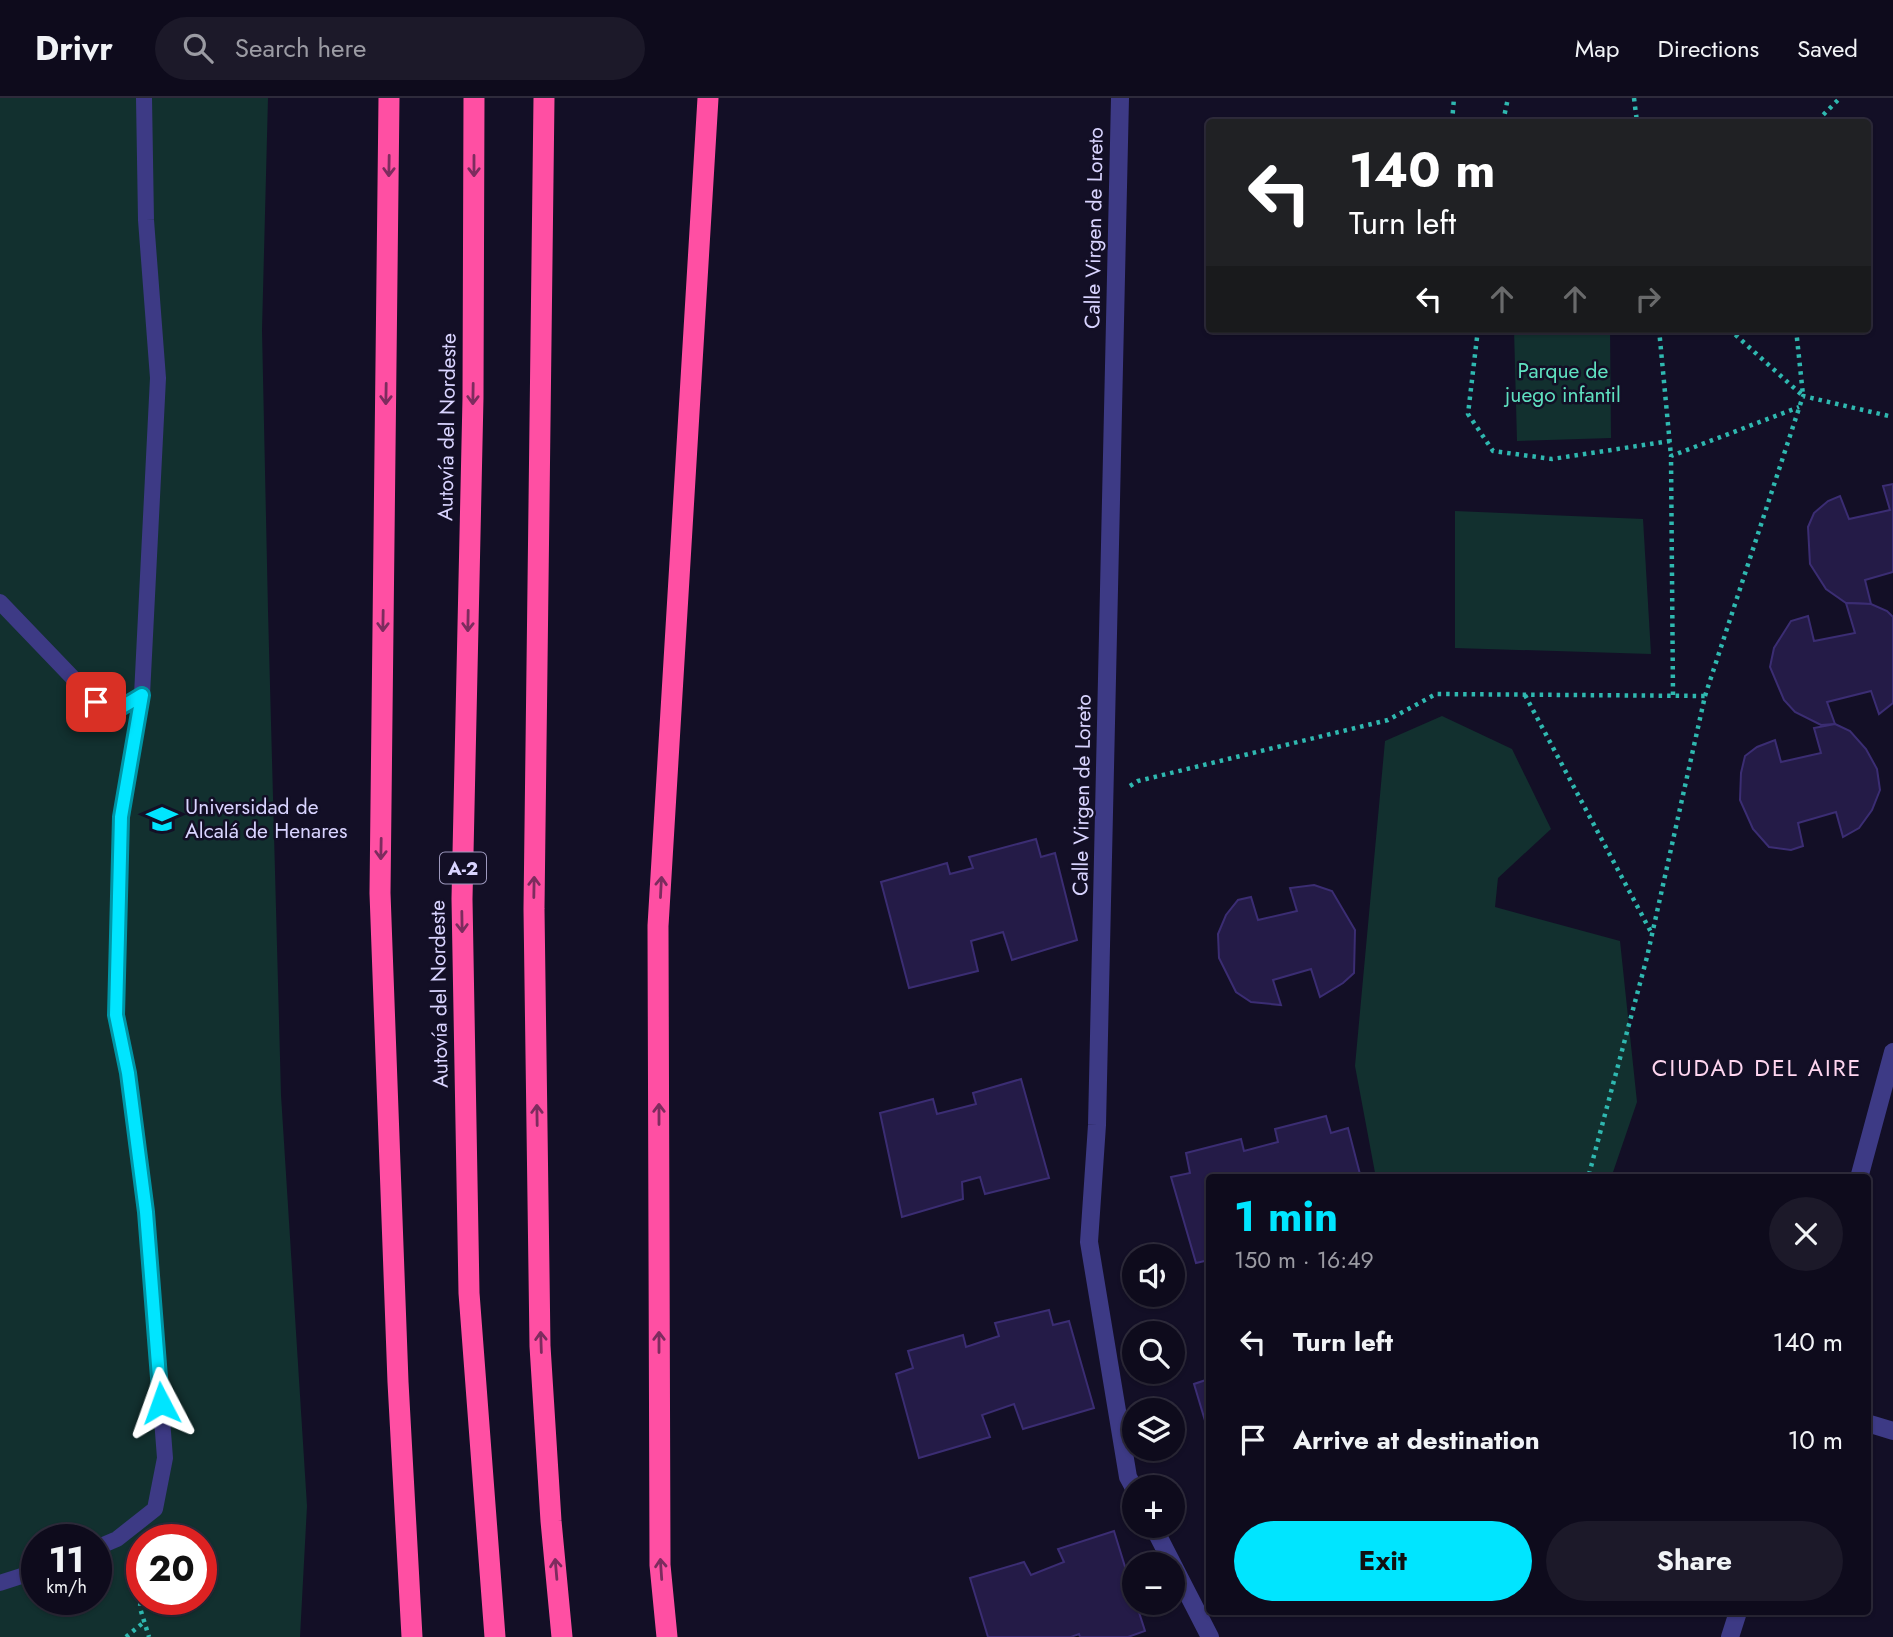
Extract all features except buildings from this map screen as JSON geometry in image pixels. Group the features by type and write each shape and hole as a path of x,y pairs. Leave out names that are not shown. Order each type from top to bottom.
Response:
{"highway":[{"path":"389,98 380,893 398,1382 412,1637"},
{"name":"Autovía del Nordeste","path":"474,98 473,412 462,913 469,1293 495,1637"},
{"path":"544,98 534,909 540,1346 551,1521 562,1637"},
{"path":"667,1637 660,1565 658,926 709,98"}],"street":[{"name":"Calle Virgen de Loreto","path":"1120,98 1097,1125 1089,1242 1128,1475"},
{"path":"1860,1174 1893,1052"},
{"path":"1871,1424 1893,1431"},
{"path":"1159,1538 1210,1637"},
{"path":"1730,1637 1737,1615"}],"lane":[{"path":"112,1541 155,1509 165,1458 146,1212 128,1073 116,1015 121,817 142,695 158,378 146,220 144,98"},
{"path":"0,602 96,702 122,707 142,695"},
{"path":"0,1583 21,1576"}],"path":[{"path":"1452,119 1454,98"},
{"path":"1504,119 1508,98"},
{"path":"1634,98 1637,119"},
{"path":"1820,119 1840,98"},
{"path":"1478,333 1468,414 1493,452 1552,459 1670,441"},
{"path":"1659,333 1671,456 1673,695"},
{"path":"1733,333 1803,396 1893,417"},
{"path":"1589,1174 1652,935 1705,696 1803,396 1796,333"},
{"path":"1671,456 1799,407"},
{"path":"1105,800 1138,781 1388,720 1436,694 1705,696"},
{"path":"1524,695 1652,935"},
{"path":"142,1615 149,1637"},
{"path":"125,1637 144,1622"}],"green space":[{"name":"Universidad de Alcalá de Henares","path":"0,98 268,98 262,330 281,1095 307,1506 300,1637 0,1637"},
{"name":"Parque de juego infantil","path":"1514,333 1610,333 1611,438 1517,441"},
{"path":"1455,511 1643,519 1651,654 1455,648"},
{"path":"1442,716 1512,749 1551,829 1498,878 1495,907 1620,941 1637,1102 1612,1174 1375,1174 1355,1066 1385,741"}],"place":[{"name":"Universidad de Alcalá de Henares","path":"162,819"}],"district":[{"name":"CIUDAD DEL AIRE","path":"1757,1068"}],"route":[{"path":"96,702 122,707 142,695 121,817 116,1015 128,1073 146,1212 161,1403"}]}
